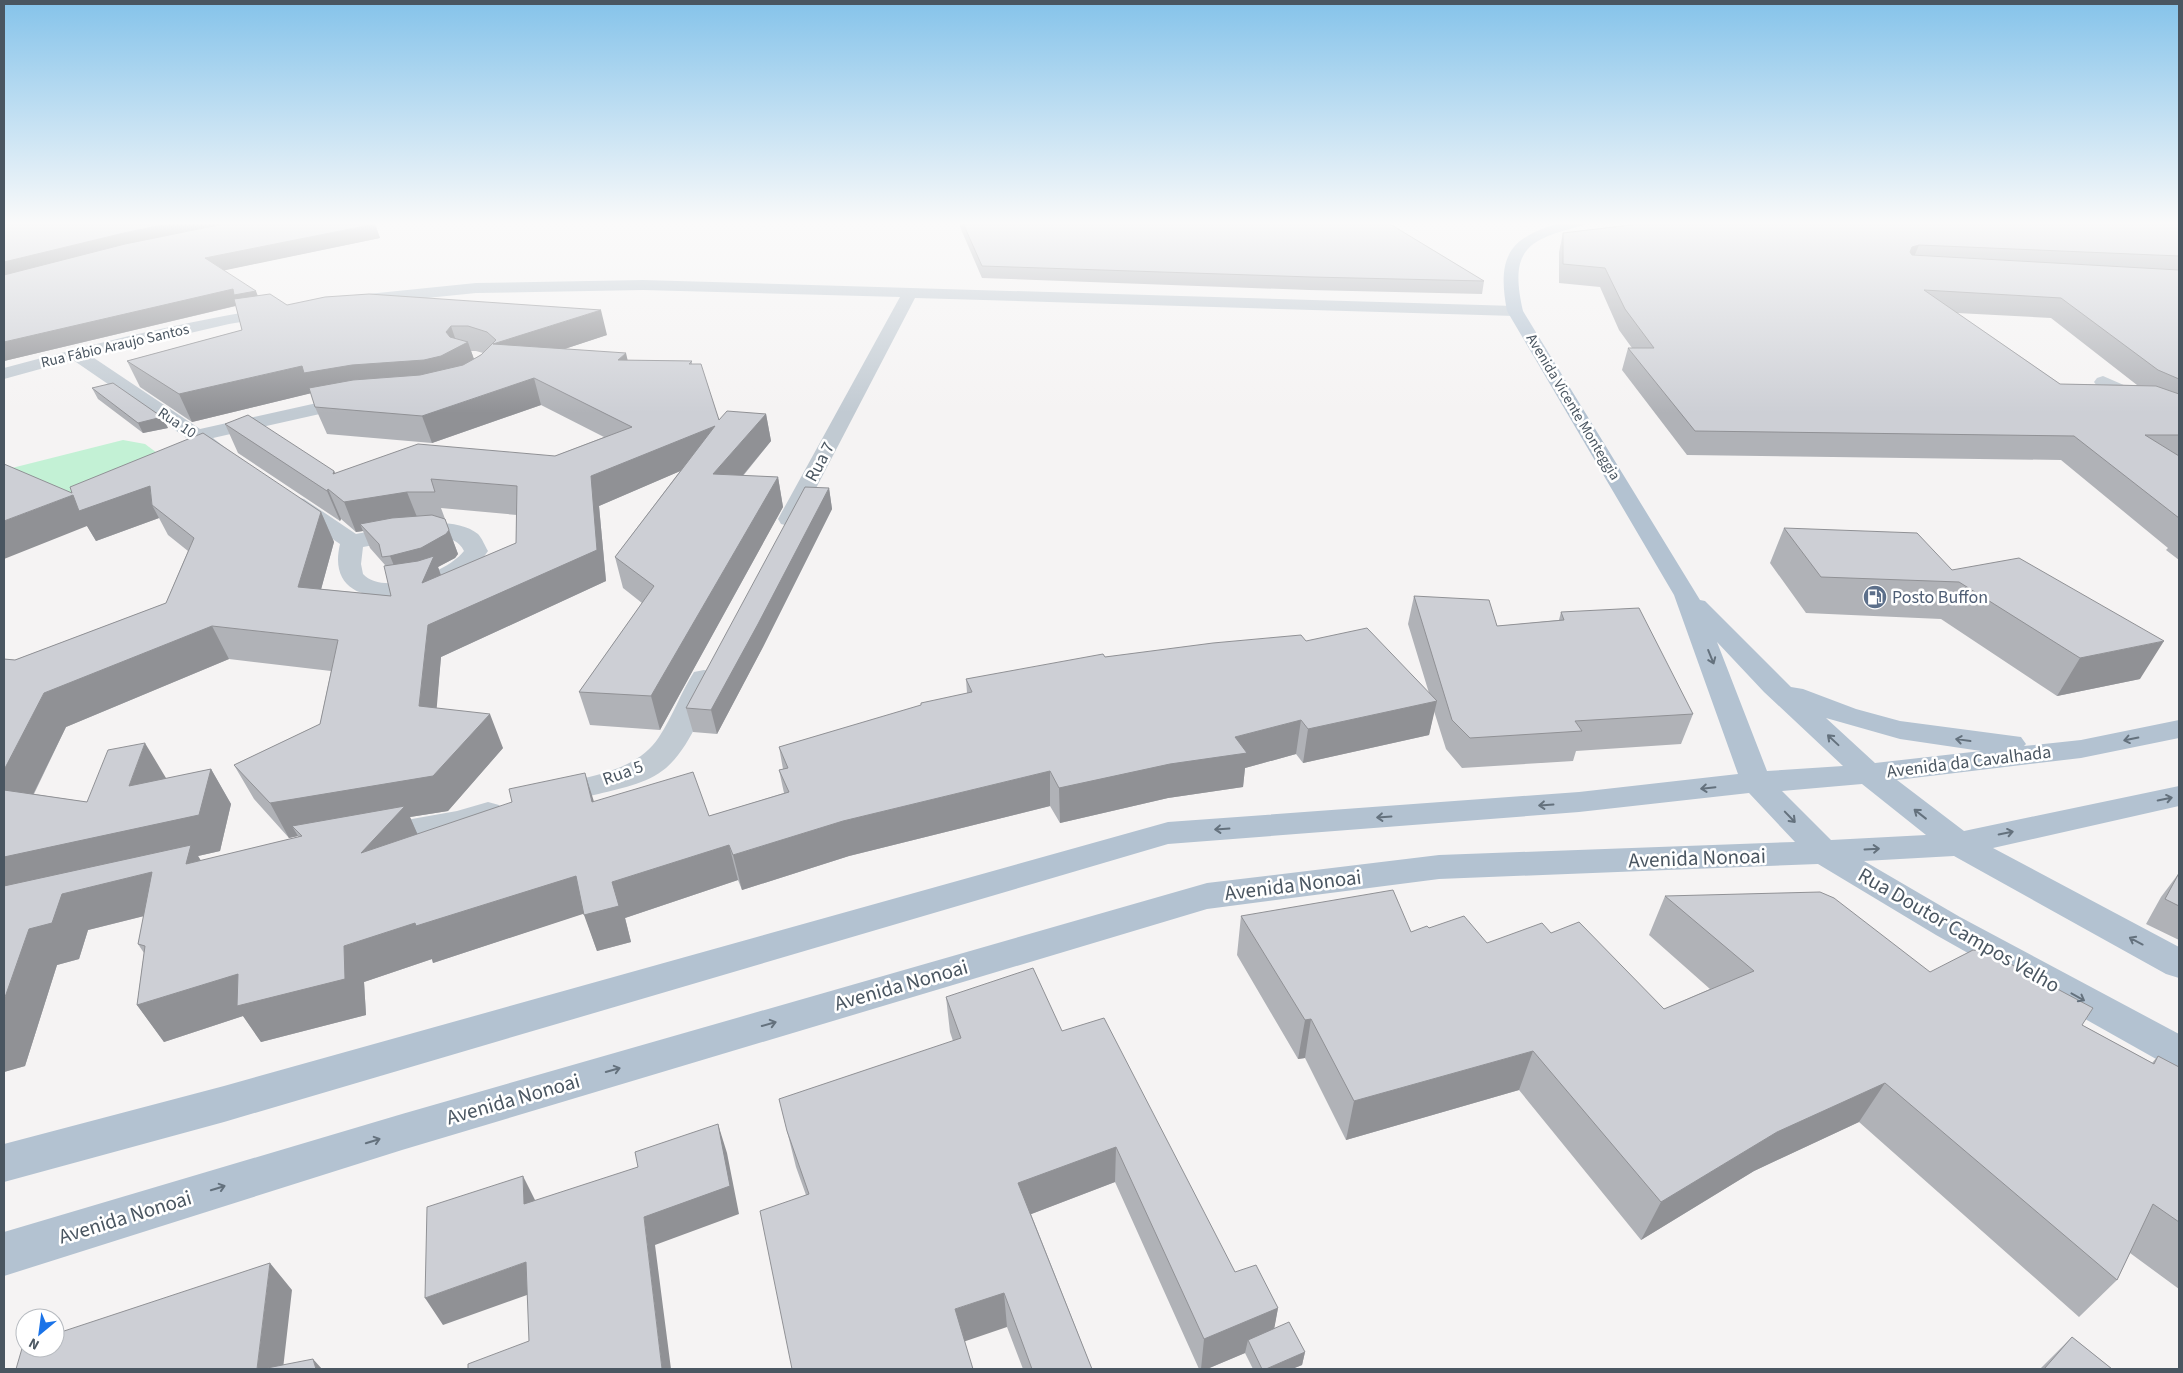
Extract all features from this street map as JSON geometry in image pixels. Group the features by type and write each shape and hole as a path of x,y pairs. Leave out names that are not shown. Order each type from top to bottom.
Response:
{"main road":[{"name":"Avenida Vicente Monteggia","path":"1508,285 1515,311 1686,596 1756,782"},
{"name":"Avenida Vicente Monteggia","path":"1686,596 1774,686 1869,774 1958,844"},
{"path":"1774,686 1812,704 1849,717 1903,732 1968,741 2081,749"},
{"name":"Avenida da Cavalhada","path":"1756,782 1869,774 2081,749 2179,729"},
{"path":"4,1163 233,1101 1168,833 1579,802 1756,782"},
{"name":"Rua Doutor Campos Velho","path":"1756,782 1823,852 1948,926 2179,1052"},
{"path":"1823,852 1958,844 2179,796"},
{"path":"1958,844 2179,964"},
{"name":"Avenida Nonoai","path":"4,1254 402,1132 1207,896 1439,868 1823,852"}],"street":[{"path":"341,302 476,288 598,285"},
{"path":"675,285 1515,311"},
{"name":"Rua 7","path":"779,538 910,293"},
{"name":"Rua Fábio Araujo Santos","path":"4,374 76,354 229,319 294,309"},
{"name":"Rua 10","path":"76,354 245,470"},
{"path":"2103,382 2179,416"},
{"path":"196,436 347,402 375,399"},
{"path":"278,492 352,542 442,530 469,536 475,543 476,551 460,569 444,578 404,588 385,589 369,587 357,582 351,575 348,558 352,542"},
{"name":"Rua 5","path":"354,840 458,822 631,773 656,760 669,745 715,659"}],"green space":[{"path":"123,440 145,444 184,473 112,526 4,470"}],"building":[{"path":"4,285 247,285 256,291 234,295 233,289 4,342"},
{"path":"1613,285 2179,285 2179,379 2158,370 2061,298 1924,290 2060,384 2156,386 2179,394 2179,435 2145,435 2179,456 2179,518 2074,436 1695,431 1628,348 1654,348 1625,309"},
{"path":"270,294 287,305 325,297 369,294 601,310 493,344 626,353 618,360 692,361 689,364 701,364 719,420 727,411 766,414 713,474 778,477 651,696 579,692 654,586 615,557 715,426 591,476 597,550 428,625 419,706 490,714 433,776 270,803 234,765 320,724 338,640 212,626 44,693 4,770 4,659 15,660 166,603 194,538 152,505 150,486 79,511 73,495 4,521 4,464 72,493 70,487 203,433 321,512 298,587 391,596 384,566 418,561 434,556 422,583 516,543 517,486 431,479 435,492 407,492 344,502 328,489 327,491 225,424 248,415 334,471 333,474 418,444 555,456 632,427 534,378 422,416 315,407 309,388 353,380 420,375 463,365 481,355 496,340 487,332 468,326 451,326 446,332 450,337 468,342 441,356 424,360 352,365 304,373 302,366 179,394 127,361 242,330 234,299"},
{"path":"113,383 162,417 138,423 92,388"},
{"path":"805,487 829,488 711,710 686,708"},
{"path":"432,515 445,519 449,530 446,534 421,548 382,557 379,544 360,524 392,518"},
{"path":"1784,528 1917,533 1952,570 2019,558 2164,641 2080,658 1959,582 1821,577"},
{"path":"1414,596 1489,600 1497,626 1564,620 1561,612 1639,608 1693,714 1575,721 1582,731 1470,738 1452,720"},
{"path":"1367,628 1437,701 1308,729 1301,720 1235,737 1247,753 1170,764 1059,788 1050,771 843,821 733,855 729,845 612,882 619,906 584,915 576,876 416,926 415,923 344,946 345,979 237,1006 238,974 137,1005 145,946 138,944 152,872 62,894 52,923 29,929 4,1000 4,886 191,845 186,864 302,836 292,826 405,806 361,853 512,802 509,789 585,773 592,802 693,772 709,816 789,792 779,770 788,768 779,747 921,705 921,703 972,692 966,679 1103,654 1105,657 1213,643 1301,635 1306,641"},
{"path":"145,743 129,786 211,769 199,815 4,857 4,790 87,802 108,750"},
{"path":"2179,873 2179,906 2165,899"},
{"path":"1393,890 1411,932 1464,916 1487,943 1542,923 1551,933 1579,922 1664,1009 1754,971 1665,896 1820,892 1834,898 1930,972 1973,950 1988,952 2093,1008 2082,1025 2154,1064 2158,1056 2179,1067 2179,1222 2153,1204 2117,1280 1885,1083 1777,1132 1661,1202 1533,1051 1354,1101 1311,1019 1305,1020 1241,916"},
{"path":"1033,968 1062,1031 1104,1018 1235,1272 1256,1265 1278,1308 1204,1339 1116,1147 1018,1183 1092,1369 1032,1369 1004,1293 955,1309 973,1369 792,1369 760,1211 809,1194 787,1131 779,1099 961,1038 946,997"},
{"path":"718,1124 730,1186 644,1217 662,1369 468,1369 468,1364 529,1341 526,1262 425,1298 427,1207 523,1176 524,1204 638,1167 635,1152"},
{"path":"270,1263 257,1369 16,1369 19,1358 65,1358 65,1331"},
{"path":"1289,1322 1305,1352 1262,1369 1248,1340"},
{"path":"2072,1337 2112,1369 2044,1369"},
{"path":"313,1359 316,1369 262,1369"}],"place":[{"name":"Posto Buffon","path":"1875,597"}]}
